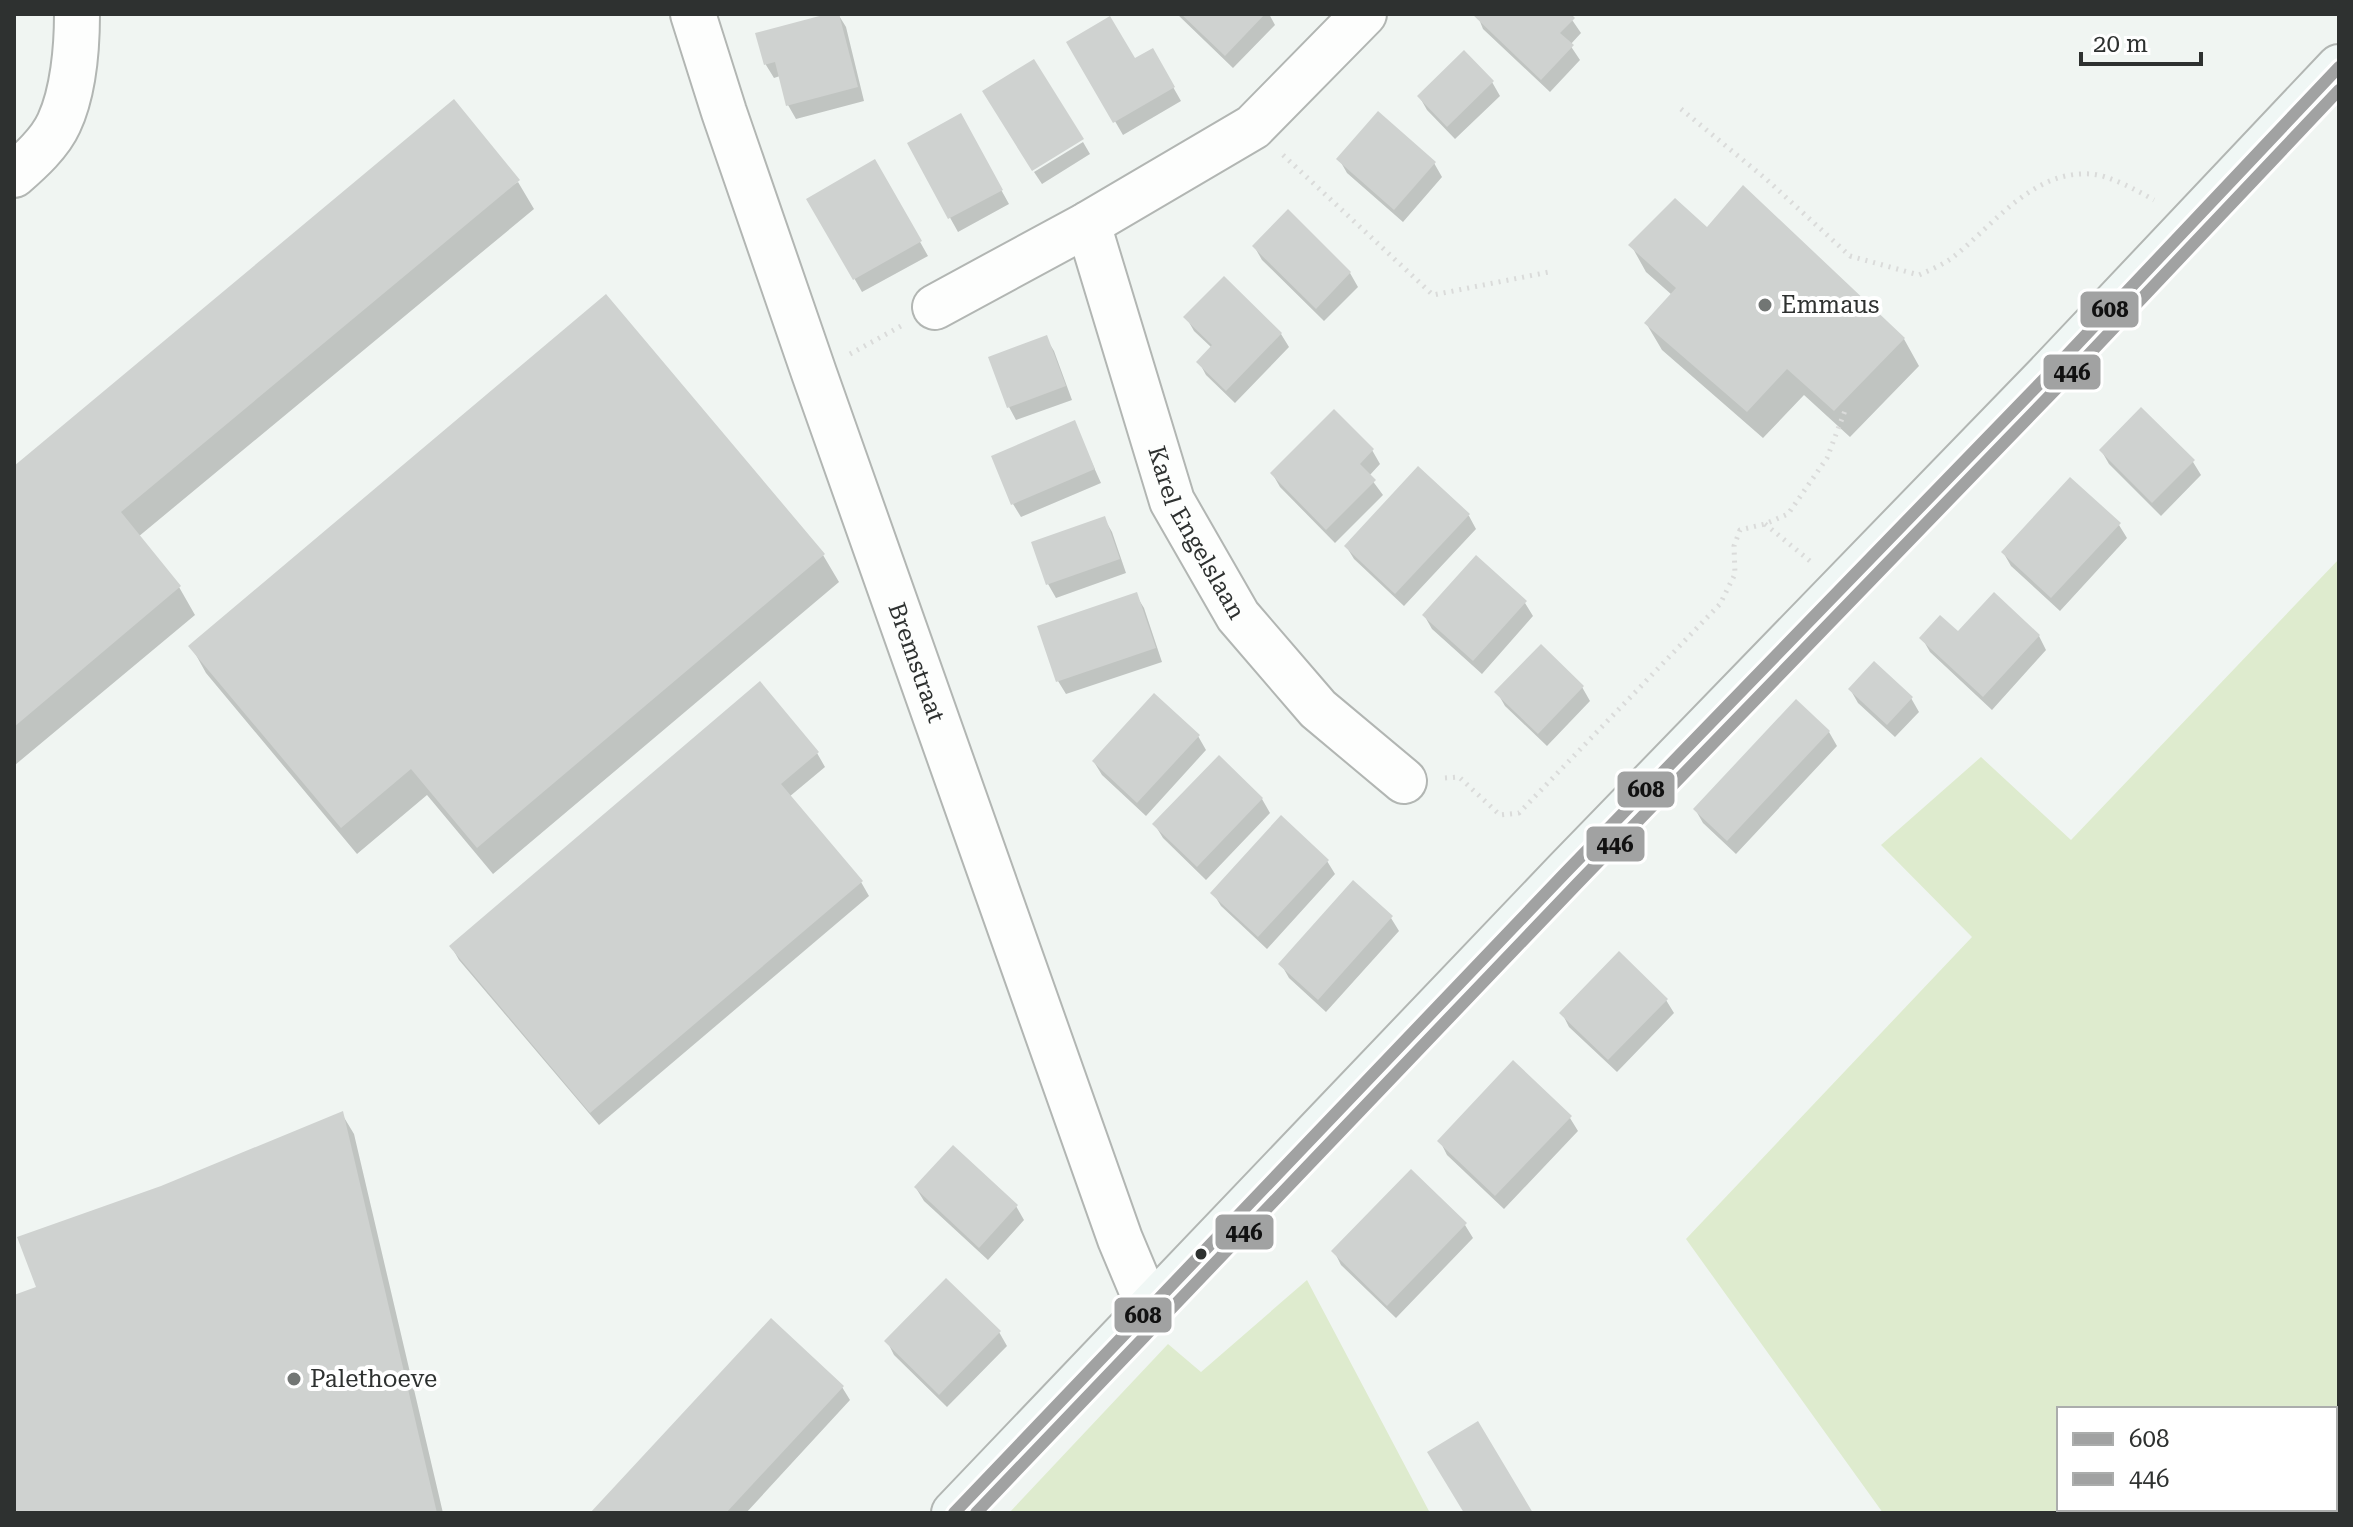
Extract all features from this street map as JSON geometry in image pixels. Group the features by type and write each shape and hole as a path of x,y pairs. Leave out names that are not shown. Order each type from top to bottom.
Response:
{"main road":[{"path":"954,1513 1566,872 2047,376 2339,67"}],"street":[{"path":"14,175 31,160 58,126 69,94 77,14"},
{"name":"Bremstraat","path":"693,14 814,373 1115,1224 1149,1308"},
{"path":"935,307 1088,224 1253,127 1364,14"},
{"name":"Karel Engelslaan","path":"1088,224 1172,501 1238,616 1318,709 1404,781"}],"path":[{"path":"1681,109 1766,179 1850,256 1919,275 1950,260 2009,206 2058,176 2094,174 2137,190 2194,222"},
{"path":"1253,127 1433,295 1549,272"},
{"path":"814,373 935,307"},
{"path":"1404,781 1459,777 1500,815 1519,813 1720,604 1735,574 1734,546 1740,530 1788,514 1827,458 1846,408"},
{"path":"1765,524 1843,587"}],"green space":[{"path":"2339,559 2339,1513 1883,1513 1686,1239 1972,937 1881,845 1981,757 2071,840"},
{"path":"1307,1280 1430,1513 1009,1513 1168,1344 1201,1372"}],"building":[{"path":"827,14 839,14 858,87 786,106 775,62 764,65 755,33"},
{"path":"1181,14 1265,14 1225,56"},
{"path":"1472,14 1571,14 1575,18 1560,33 1574,45 1541,80"},
{"path":"1110,16 1135,58 1153,48 1175,87 1113,123 1066,42"},
{"path":"1464,50 1494,81 1447,127 1417,96"},
{"path":"1034,59 1084,139 1032,171 982,91"},
{"path":"454,99 520,180 121,512 181,586 14,727 14,466"},
{"path":"1378,111 1436,162 1394,210 1336,159"},
{"path":"961,113 1003,190 948,219 907,143"},
{"path":"875,159 922,241 853,280 806,199"},
{"name":"Emmaus","path":"1743,185 1905,338 1834,411 1787,369 1747,412 1644,323 1676,288 1628,245 1675,198 1707,227"},
{"path":"1288,209 1351,272 1316,309 1252,246"},
{"path":"1224,276 1282,333 1226,391 1196,362 1212,345 1183,317"},
{"path":"606,294 825,554 477,848 411,769 341,828 188,646"},
{"path":"1047,335 1066,386 1007,408 988,357"},
{"path":"2141,407 2195,460 2152,503 2099,450"},
{"path":"1334,409 1374,449 1360,464 1376,480 1326,530 1270,473"},
{"path":"1075,420 1095,469 1011,505 991,456"},
{"path":"1418,466 1470,514 1395,594 1344,546"},
{"path":"2070,477 2121,523 2051,598 2001,552"},
{"path":"1105,516 1120,559 1046,585 1031,542"},
{"path":"1476,555 1527,601 1473,661 1422,615"},
{"path":"1137,592 1156,648 1056,682 1037,626"},
{"path":"1994,592 2040,635 1983,697 1919,638 1940,615 1958,631"},
{"path":"1541,644 1584,686 1538,734 1494,692"},
{"path":"1874,661 1913,697 1887,725 1848,689"},
{"path":"760,681 819,752 781,784 863,881 590,1113 449,946"},
{"path":"1154,693 1200,735 1137,803 1092,761"},
{"path":"1796,699 1830,731 1727,841 1693,809"},
{"path":"1219,755 1263,798 1197,867 1152,824"},
{"path":"1281,815 1329,860 1258,937 1210,893"},
{"path":"1353,880 1393,916 1318,1000 1278,964"},
{"path":"1619,951 1668,999 1608,1060 1559,1013"},
{"path":"1513,1060 1572,1116 1495,1196 1437,1141"},
{"name":"Palethoeve","path":"343,1111 437,1513 14,1513 14,1295 36,1287 17,1237 161,1186"},
{"path":"953,1145 1018,1205 979,1248 914,1187"},
{"path":"1411,1169 1467,1223 1387,1306 1331,1251"},
{"path":"946,1278 1001,1331 939,1395 884,1341"},
{"path":"771,1318 844,1386 726,1513 590,1513"},
{"path":"1478,1421 1533,1513 1464,1513 1427,1452"}],"transit line":[{"name":"608","path":"954,1513 1566,872 2047,376 2339,67"},
{"name":"446","path":"976,1513 1578,883 2058,387 2339,90"}],"place":[{"name":"Emmaus","path":"1765,305"},
{"name":"Palethoeve","path":"294,1379"}]}
